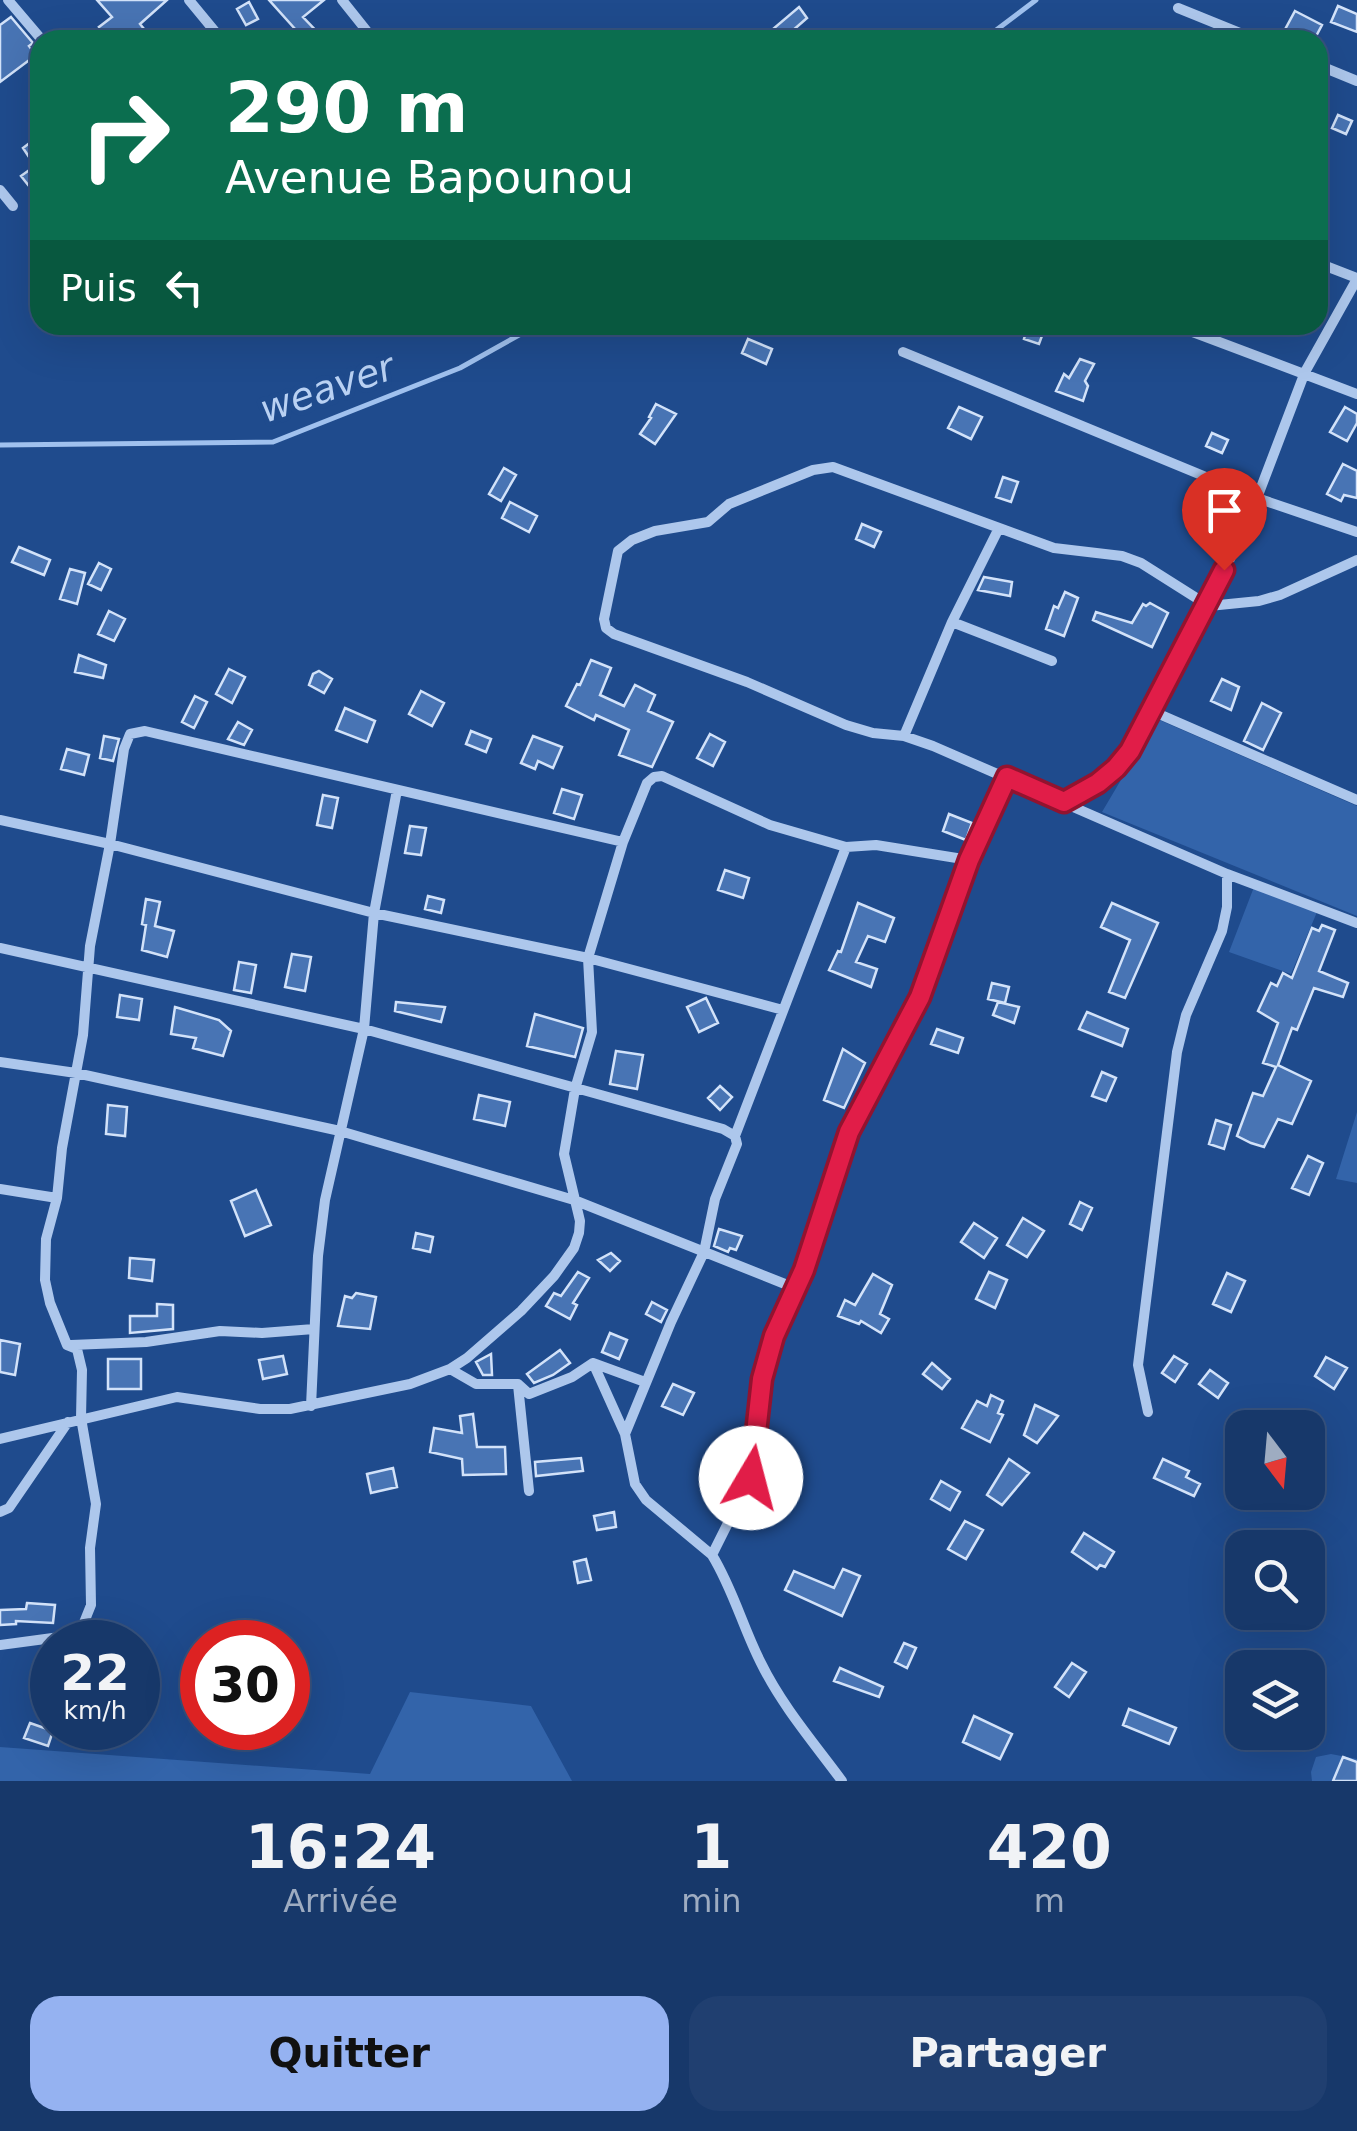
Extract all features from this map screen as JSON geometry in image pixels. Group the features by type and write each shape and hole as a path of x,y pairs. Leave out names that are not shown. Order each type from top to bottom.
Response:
{"street":[{"path":"8,0 34,30"},
{"path":"189,0 214,30"},
{"path":"342,0 366,30"},
{"path":"1178,8 1232,30"},
{"path":"1328,68 1357,80"},
{"path":"0,190 13,206"},
{"path":"1328,267 1357,278 1328,330"},
{"path":"1202,335 1357,394"},
{"path":"1064,802 1116,768 1152,711 1208,606 1257,498 1305,372 1325,335"},
{"path":"904,352 1257,498 1357,532"},
{"path":"1357,560 1280,595 1208,606 1141,563 1122,556 1054,548 833,467 813,470 729,504 708,522 656,531 632,540 618,551 604,620 606,628 846,726 904,736 1227,874 1357,923"},
{"path":"904,736 952,622 1000,528"},
{"path":"952,622 1052,662"},
{"path":"1152,711 1357,800"},
{"path":"0,1645 70,1635 87,1621 91,1605 90,1548 96,1504 81,1418 82,1370 77,1349 67,1345 50,1303 45,1280 46,1239 57,1198 90,946 127,738 134,731 145,730 623,842"},
{"path":"0,1440 177,1397 260,1409 311,1406 410,1384 450,1369 522,1311 554,1276 574,1248 579,1233 564,1154 575,1089 592,1032 588,958 623,842 647,783 654,777 662,776 770,825 846,847 876,844 969,860"},
{"path":"712,1556 751,1478 762,1379 774,1336 804,1270 849,1132 920,997 969,860 1007,777"},
{"path":"311,1406 323,1219 364,1029 374,912 397,790"},
{"path":"0,820 374,912 588,958 783,1010"},
{"path":"735,1136 846,847"},
{"path":"1148,1412 1138,1366 1177,1052 1186,1015 1222,931 1228,907 1227,874"},
{"path":"0,948 364,1029 723,1129 735,1136 738,1144 715,1199 704,1252 645,1382 626,1434"},
{"path":"0,1062 76,1074 340,1131 574,1200 794,1288"},
{"path":"0,1189 57,1198"},
{"path":"67,1345 146,1342 220,1331 314,1329"},
{"path":"450,1369 476,1384 518,1384 529,1394 572,1377 593,1363"},
{"path":"593,1363 645,1382"},
{"path":"593,1363 626,1434 635,1484 646,1500 712,1556 728,1580 762,1667 842,1781"},
{"path":"518,1384 529,1491"},
{"path":"0,1512 9,1508 68,1422"}],"shaded area":[{"path":"1157,719 1357,806 1357,916 1102,812"},
{"path":"1254,887 1317,912 1291,974 1229,952"},
{"path":"1357,1112 1357,1183 1336,1179"},
{"path":"410,1692 531,1706 572,1781 0,1781 0,1747 30,1750 370,1774"},
{"path":"1331,1754 1357,1759 1357,1781 1312,1781 1316,1757"}],"building":[{"path":"97,0 167,0 140,24 145,30 102,30 99,27 112,17"},
{"path":"269,0 324,0 303,17 315,30 296,30"},
{"path":"249,2 258,19 246,25 237,9"},
{"path":"1338,6 1357,14 1357,32 1331,22"},
{"path":"799,7 807,18 793,30 773,29"},
{"path":"1295,11 1322,25 1319,30 1285,30"},
{"path":"11,17 30,39 30,60 0,82 0,25"},
{"path":"1338,115 1352,121 1346,134 1332,128"},
{"path":"30,170 30,187 21,176"},
{"path":"1025,335 1042,335 1039,344 1024,339"},
{"path":"748,339 772,349 766,364 742,353"},
{"path":"1080,359 1094,364 1085,381 1088,386 1083,401 1056,391 1064,374 1069,378"},
{"path":"656,404 676,414 655,444 640,434"},
{"path":"959,407 982,417 971,439 948,428"},
{"path":"1345,407 1357,414 1357,423 1347,441 1330,432"},
{"path":"1212,433 1228,440 1222,453 1206,446"},
{"path":"1343,464 1357,471 1357,498 1344,495 1341,501 1327,494"},
{"path":"504,468 516,475 501,501 489,494"},
{"path":"1003,477 1018,482 1011,502 996,497"},
{"path":"510,502 537,516 529,532 502,518"},
{"path":"862,524 881,532 874,547 856,539"},
{"path":"19,547 50,560 44,575 12,562"},
{"path":"99,563 111,569 101,590 88,584"},
{"path":"70,569 85,573 77,604 60,599"},
{"path":"984,577 1012,582 1010,596 978,590"},
{"path":"1065,592 1078,598 1064,636 1046,629 1054,606 1058,608"},
{"path":"1150,603 1168,613 1152,647 1093,620 1096,612 1132,623 1143,604"},
{"path":"109,611 125,619 114,641 98,634"},
{"path":"79,655 106,665 103,678 75,672"},
{"path":"591,660 611,668 600,695 624,706 635,685 655,695 648,711 673,722 652,767 619,755 629,730 596,715 594,720 566,706"},
{"path":"229,669 245,677 232,703 216,694"},
{"path":"319,671 332,679 324,693 309,685 313,674"},
{"path":"1222,679 1239,687 1231,710 1211,701"},
{"path":"421,691 444,703 432,726 409,714"},
{"path":"195,696 207,702 194,728 182,722"},
{"path":"1262,703 1281,713 1263,750 1244,741"},
{"path":"345,708 375,721 367,742 336,730"},
{"path":"238,722 252,730 244,745 228,739"},
{"path":"471,731 491,739 486,752 466,744"},
{"path":"710,734 725,742 713,766 697,758"},
{"path":"104,736 119,739 113,761 100,758"},
{"path":"533,736 562,747 553,768 538,761 535,769 521,763"},
{"path":"67,749 89,755 84,775 61,769"},
{"path":"562,789 582,795 574,819 554,813"},
{"path":"323,795 338,798 332,828 317,825"},
{"path":"949,814 972,823 966,840 943,831"},
{"path":"410,826 426,828 421,855 405,853"},
{"path":"725,870 749,878 743,898 718,890"},
{"path":"428,896 444,900 441,913 425,909"},
{"path":"146,899 160,902 155,926 174,931 167,957 142,950"},
{"path":"858,903 894,918 885,942 868,936 856,962 877,969 871,987 829,970 838,951 841,952"},
{"path":"1112,903 1158,923 1125,998 1109,992 1130,940 1101,927"},
{"path":"1322,925 1335,930 1319,971 1348,983 1343,997 1314,988 1297,1030 1292,1028 1278,1065 1311,1081 1292,1124 1278,1119 1264,1147 1237,1136 1253,1093 1263,1096 1276,1067 1263,1063 1278,1023 1258,1011 1271,983 1277,986 1283,973 1292,978 1312,928 1319,931"},
{"path":"292,954 311,957 305,991 285,987"},
{"path":"239,962 256,965 251,993 234,990"},
{"path":"992,983 1009,987 1005,1003 988,999"},
{"path":"120,995 142,999 139,1020 117,1017"},
{"path":"706,998 718,1023 699,1032 687,1007"},
{"path":"396,1002 445,1007 441,1022 395,1011"},
{"path":"998,1002 1019,1007 1014,1023 993,1015"},
{"path":"175,1007 219,1020 231,1031 223,1056 193,1048 196,1038 171,1034"},
{"path":"1087,1012 1128,1029 1122,1046 1079,1029"},
{"path":"535,1014 583,1028 575,1057 527,1046"},
{"path":"937,1029 963,1038 958,1053 931,1044"},
{"path":"843,1049 865,1063 844,1108 824,1100"},
{"path":"616,1051 643,1055 637,1089 610,1084"},
{"path":"1102,1072 1116,1078 1106,1101 1092,1096"},
{"path":"720,1086 732,1097 720,1110 708,1098"},
{"path":"479,1095 510,1102 505,1126 474,1119"},
{"path":"108,1105 127,1107 125,1136 106,1134"},
{"path":"1216,1120 1231,1125 1224,1149 1209,1144"},
{"path":"1308,1156 1323,1163 1309,1195 1292,1188"},
{"path":"256,1190 271,1225 245,1236 231,1201"},
{"path":"1080,1202 1092,1208 1082,1230 1070,1224"},
{"path":"1023,1218 1044,1231 1027,1257 1007,1245"},
{"path":"974,1223 997,1238 984,1258 961,1242"},
{"path":"719,1229 742,1236 736,1250 730,1248 728,1252 714,1246"},
{"path":"416,1233 433,1237 430,1252 413,1248"},
{"path":"611,1253 620,1261 610,1271 598,1260"},
{"path":"130,1258 154,1260 152,1281 129,1278"},
{"path":"578,1272 589,1278 573,1303 577,1305 570,1319 546,1306 554,1293 561,1296"},
{"path":"989,1272 1007,1280 995,1308 976,1299"},
{"path":"1227,1273 1245,1281 1231,1312 1213,1304"},
{"path":"873,1274 892,1285 880,1314 889,1319 881,1333 861,1321 859,1324 838,1316 845,1300 855,1305"},
{"path":"356,1293 376,1297 370,1329 338,1326 345,1296 352,1298"},
{"path":"652,1302 667,1310 661,1322 646,1314"},
{"path":"157,1304 173,1305 173,1329 130,1333 130,1316 157,1316"},
{"path":"610,1333 627,1340 619,1359 602,1352"},
{"path":"0,1340 20,1344 15,1375 0,1372"},
{"path":"560,1350 570,1363 534,1383 527,1374"},
{"path":"491,1354 492,1375 483,1375 476,1362"},
{"path":"283,1356 287,1374 263,1379 259,1360"},
{"path":"1174,1356 1187,1364 1175,1382 1162,1373"},
{"path":"1326,1357 1347,1368 1334,1389 1315,1376"},
{"path":"108,1359 141,1359 141,1389 108,1389"},
{"path":"932,1363 950,1379 942,1389 923,1374"},
{"path":"1210,1370 1228,1383 1218,1398 1199,1384"},
{"path":"673,1384 694,1393 683,1415 662,1406"},
{"path":"991,1395 1003,1401 998,1413 1003,1415 990,1442 962,1428 977,1401 987,1406"},
{"path":"1035,1405 1058,1416 1037,1443 1024,1435"},
{"path":"473,1414 477,1447 505,1447 506,1474 463,1475 462,1459 430,1452 434,1428 462,1433 460,1416"},
{"path":"581,1458 583,1471 536,1476 535,1462"},
{"path":"1009,1459 1029,1473 1002,1505 987,1495"},
{"path":"1163,1459 1189,1471 1186,1477 1200,1484 1194,1496 1154,1478"},
{"path":"393,1468 397,1487 371,1493 367,1474"},
{"path":"941,1481 960,1492 950,1510 931,1499"},
{"path":"614,1512 616,1527 597,1530 594,1516"},
{"path":"965,1521 983,1530 966,1559 948,1549"},
{"path":"1084,1533 1114,1552 1105,1567 1100,1565 1097,1569 1072,1552"},
{"path":"586,1559 591,1580 578,1583 574,1562"},
{"path":"843,1569 860,1576 842,1616 785,1590 794,1571 834,1588"},
{"path":"27,1603 55,1605 53,1620 0,1625 0,1610 26,1609"},
{"path":"904,1643 916,1648 907,1668 895,1662"},
{"path":"1072,1663 1086,1672 1069,1697 1055,1687"},
{"path":"840,1668 883,1687 879,1697 834,1681"},
{"path":"1129,1709 1176,1728 1169,1744 1123,1725"},
{"path":"974,1716 1012,1734 1000,1759 963,1742"},
{"path":"1343,1757 1357,1762 1357,1781 1333,1781"}],"waterway":[{"name":"weaver","path":"996,30 1036,0"},
{"name":"weaver","path":"0,445 273,442 460,368 519,335"}],"route":[{"path":"751,1478 762,1379 774,1336 804,1270 849,1132 920,997 969,860 1007,777 1064,802 1116,768 1152,711 1224,570"}]}
